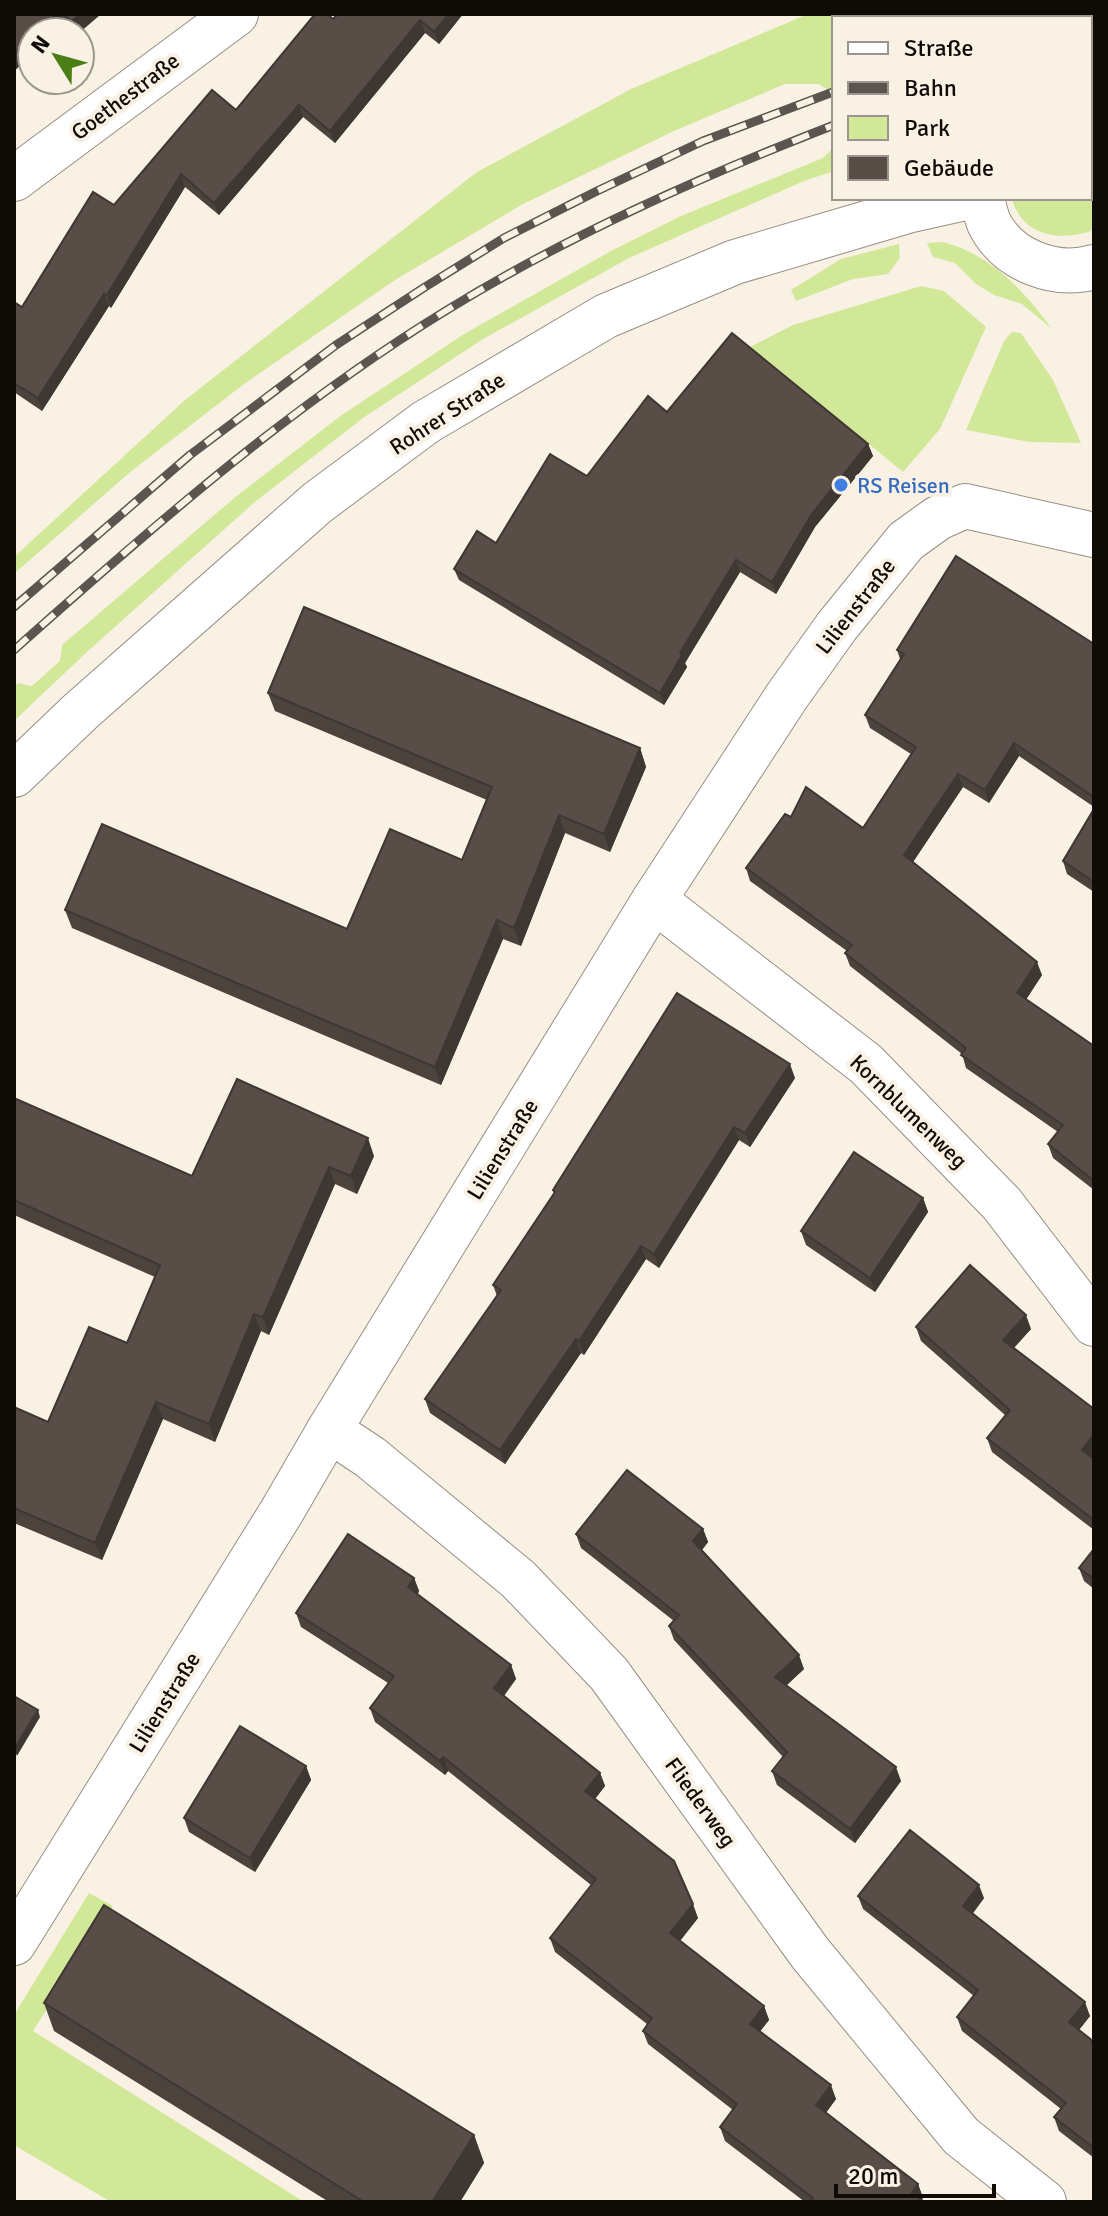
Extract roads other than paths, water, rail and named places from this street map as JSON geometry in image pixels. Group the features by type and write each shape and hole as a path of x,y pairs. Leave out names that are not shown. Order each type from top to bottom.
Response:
{"street":[{"name":"Goethestraße","path":"14,179 236,14"},
{"name":"Rohrer Straße","path":"14,775 81,711 317,503 426,422 606,316 735,262 911,210 956,200"},
{"path":"983,200 989,223 1007,247 1032,264 1061,271 1093,270"},
{"name":"Lilienstraße","path":"14,1943 282,1511 654,900 787,696 837,626 906,541 938,518 965,506 1094,535"},
{"name":"Kornblumenweg","path":"654,900 866,1064 1002,1204 1094,1324"},
{"name":"Fliederweg","path":"329,1430 370,1457 518,1579 609,1674 820,1966 961,2136 1044,2202"}],"railway":[{"path":"14,607 190,455 336,345 425,287 504,238 597,191 703,141 832,92"},
{"path":"14,650 223,470 332,386 389,347 493,283 588,232 734,165 832,126"}],"place":[{"name":"RS Reisen","path":"841,485"}]}
